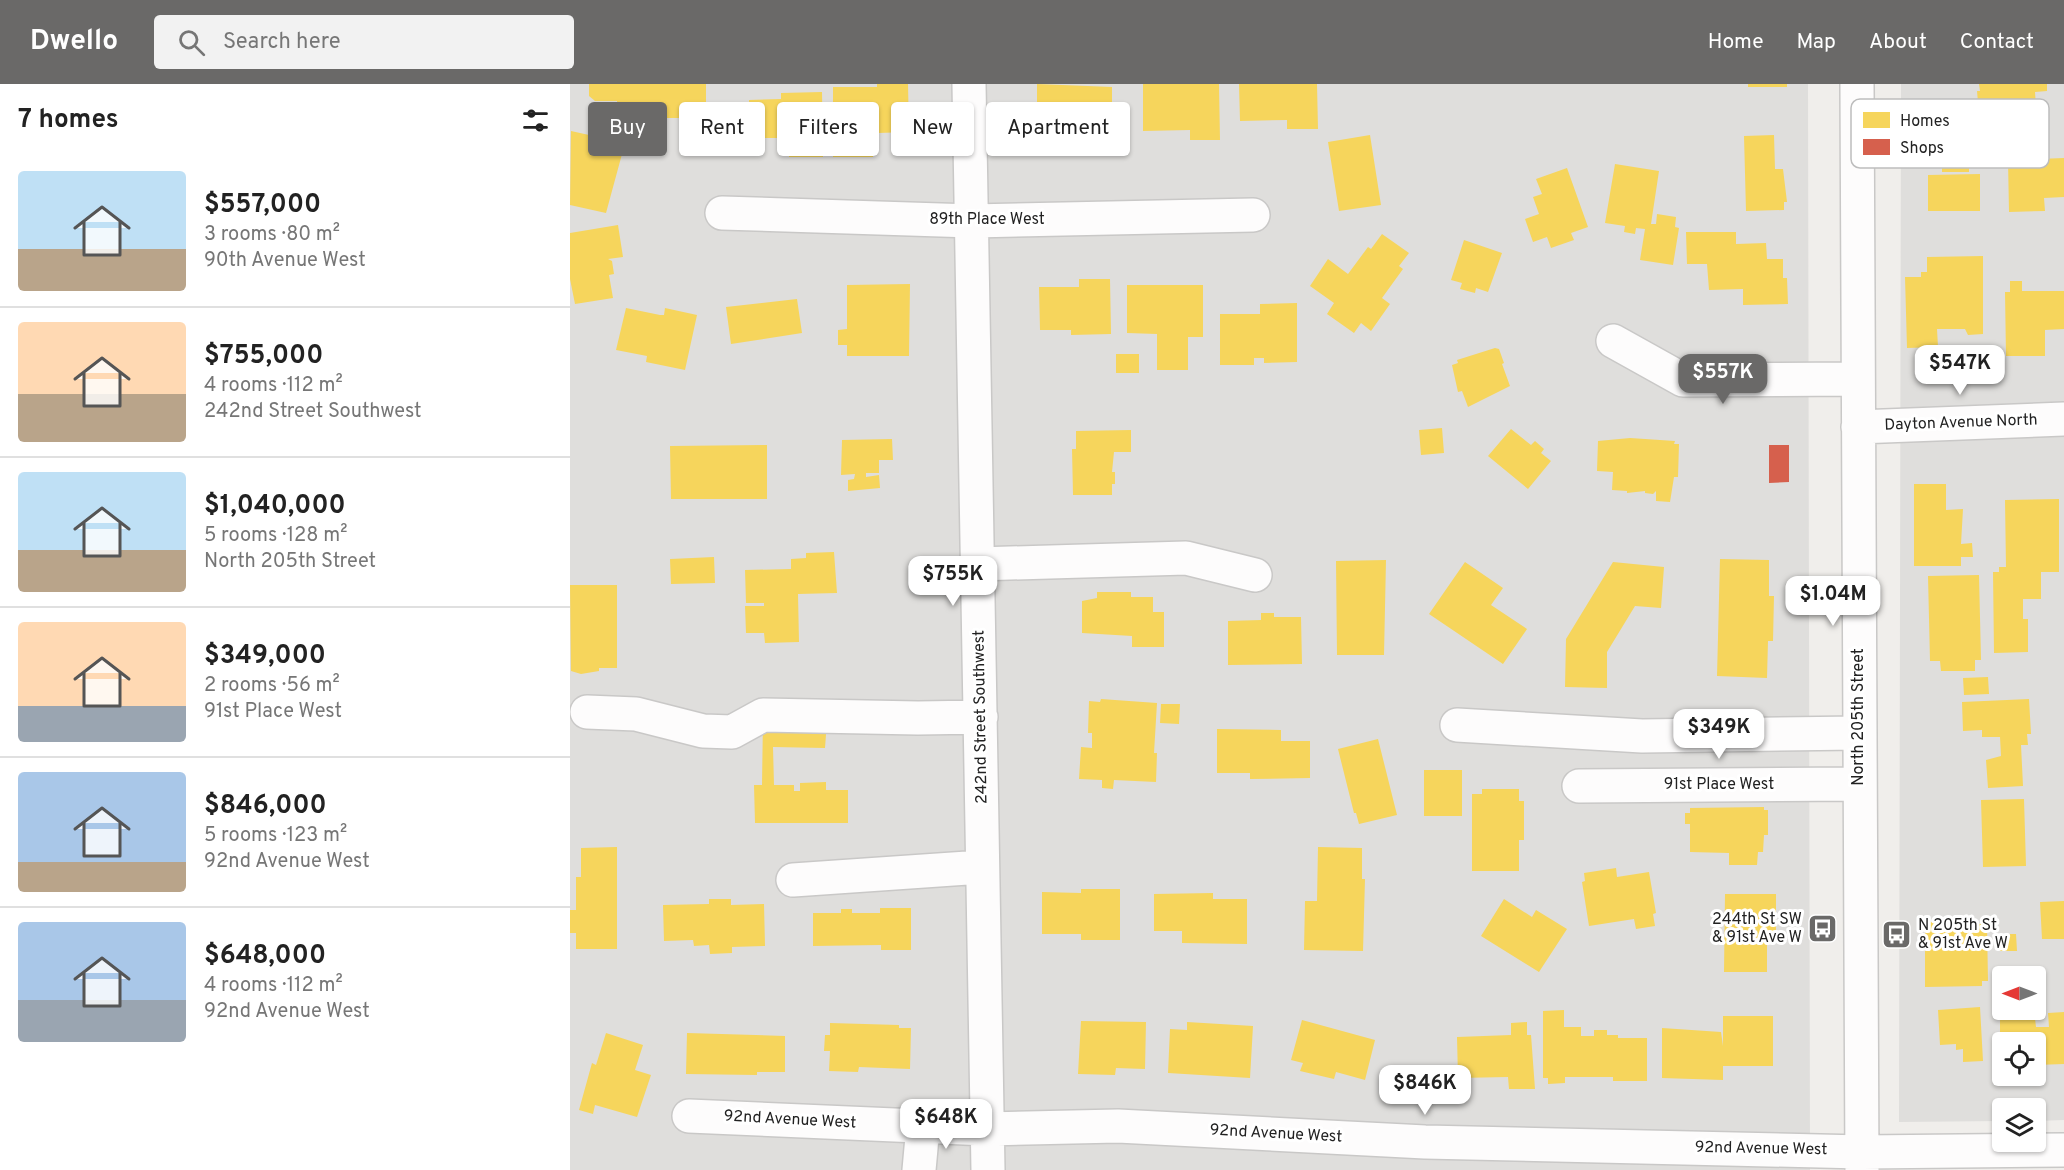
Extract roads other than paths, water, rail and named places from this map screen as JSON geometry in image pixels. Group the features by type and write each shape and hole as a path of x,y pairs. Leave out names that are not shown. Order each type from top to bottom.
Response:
{"street":[{"name":"242nd Street Southwest","path":"969,84 988,1170"},
{"name":"North 205th Street","path":"1857,168 1862,1161"},
{"name":"89th Place West","path":"722,213 972,221 1253,215"},
{"path":"1613,341 1683,380 1857,379"},
{"name":"Dayton Avenue North","path":"1858,427 2064,419"},
{"path":"978,564 1186,558 1255,575"},
{"path":"587,712 636,714 703,731 732,732 763,715 981,717"},
{"path":"1457,725 1642,736 1859,734"},
{"name":"91st Place West","path":"1579,786 1859,784"},
{"path":"793,880 982,867"},
{"name":"92nd Avenue West","path":"689,1116 987,1129 1118,1126 1862,1161 2064,1150"},
{"path":"919,1170 923,1126"}],"place":[{"name":"244th St SW & 91st Ave W","path":"1823,929"},
{"name":"N 205th St & 91st Ave W","path":"1897,935"}]}
